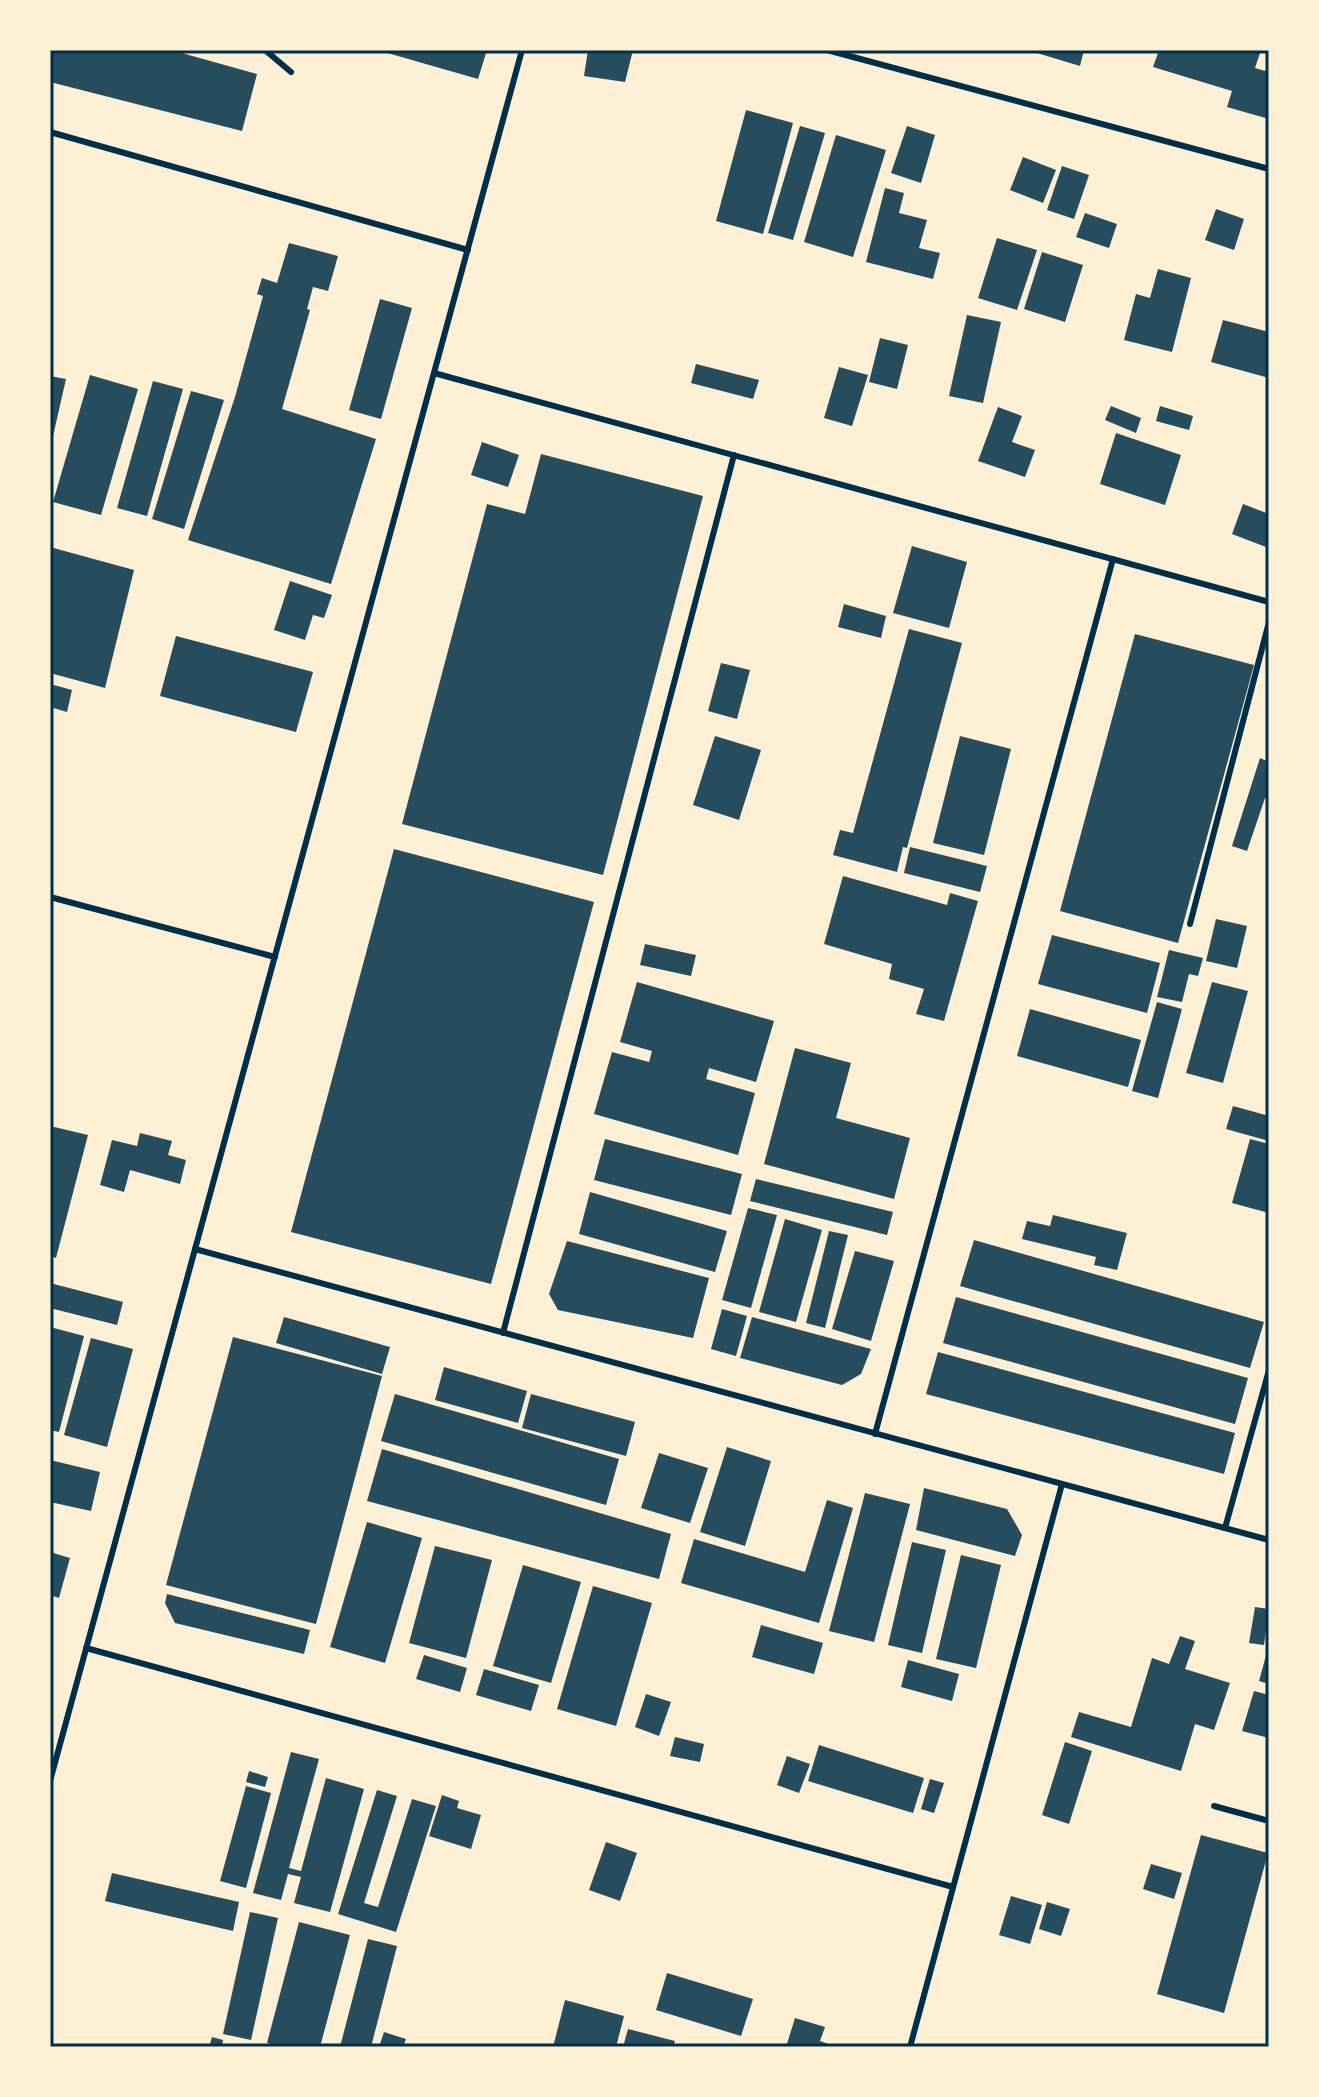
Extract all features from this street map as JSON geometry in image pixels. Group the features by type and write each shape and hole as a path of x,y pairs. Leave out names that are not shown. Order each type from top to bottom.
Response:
{"lane":[{"path":"265,50 291,72"},
{"path":"50,1781 522,50"},
{"path":"827,50 1269,169"},
{"path":"50,132 468,250"},
{"path":"434,373 1269,602"},
{"path":"503,1333 734,455"},
{"path":"875,1434 1113,559"},
{"path":"1190,924 1269,622"},
{"path":"50,897 275,957"},
{"path":"195,1249 1269,1540"},
{"path":"1225,1528 1269,1370"},
{"path":"910,2047 1062,1484"},
{"path":"86,1648 953,1887"},
{"path":"1214,1806 1269,1821"}],"building":[{"path":"50,50 171,50 257,74 242,131 50,82"},
{"path":"377,50 487,50 478,79"},
{"path":"588,50 633,50 625,82 584,76"},
{"path":"1027,50 1084,50 1080,66"},
{"path":"1159,50 1261,50 1255,68 1269,72 1269,119 1227,107 1232,91 1153,67"},
{"path":"746,110 793,123 763,234 716,221"},
{"path":"800,126 825,133 793,240 768,233"},
{"path":"907,126 935,135 921,183 891,173"},
{"path":"836,135 886,150 853,257 804,242"},
{"path":"1023,157 1056,170 1043,203 1010,190"},
{"path":"1062,166 1089,175 1074,219 1047,210"},
{"path":"885,188 904,193 899,213 927,220 919,248 940,253 933,279 866,262"},
{"path":"1216,209 1244,219 1234,250 1205,240"},
{"path":"1085,213 1117,224 1109,248 1076,237"},
{"path":"997,238 1037,250 1017,310 978,298"},
{"path":"289,243 338,256 328,291 313,287 307,309 310,310 282,409 376,439 331,584 188,540 235,397 263,296 257,294 262,278 277,283"},
{"path":"1042,252 1083,265 1065,322 1024,309"},
{"path":"1158,269 1191,278 1172,352 1124,340 1136,294 1150,298"},
{"path":"380,299 412,308 381,419 349,410"},
{"path":"967,315 1001,322 983,403 949,396"},
{"path":"1223,320 1269,332 1269,378 1211,362"},
{"path":"880,338 908,345 897,389 869,382"},
{"path":"696,364 759,380 753,399 691,383"},
{"path":"839,367 868,375 852,426 824,418"},
{"path":"90,375 138,389 101,515 53,502"},
{"path":"50,376 66,379 51,445 50,445"},
{"path":"153,381 183,389 147,516 117,508"},
{"path":"191,391 224,400 184,529 152,519"},
{"path":"1111,406 1141,418 1136,433 1105,420"},
{"path":"1160,406 1193,416 1189,430 1156,421"},
{"path":"998,407 1022,416 1012,442 1035,450 1025,477 978,461"},
{"path":"1116,433 1181,455 1165,505 1100,484"},
{"path":"482,442 519,455 508,487 471,475"},
{"path":"541,454 703,496 603,875 402,824 487,504 525,514"},
{"path":"1243,504 1269,514 1266,547 1232,534"},
{"path":"912,546 967,562 949,628 893,613"},
{"path":"50,547 134,570 105,688 50,673"},
{"path":"290,581 332,595 324,618 313,615 305,640 274,630"},
{"path":"844,604 886,616 881,638 838,627"},
{"path":"909,629 962,643 907,848 903,847 897,872 833,855 840,830 853,833"},
{"path":"1135,634 1254,665 1178,943 1060,911"},
{"path":"176,636 313,672 296,732 160,696"},
{"path":"721,663 750,670 737,719 708,711"},
{"path":"50,684 72,690 67,712 50,707"},
{"path":"715,736 761,750 739,820 693,805"},
{"path":"960,736 1011,749 984,855 933,843"},
{"path":"1260,758 1269,762 1269,799 1265,798 1247,851 1232,846"},
{"path":"910,847 987,866 980,892 904,873"},
{"path":"394,849 594,902 491,1284 291,1232"},
{"path":"843,876 947,905 950,893 978,901 944,1021 916,1014 924,989 889,979 892,964 824,944"},
{"path":"1216,919 1247,926 1237,968 1206,961"},
{"path":"1052,935 1160,963 1147,1013 1038,984"},
{"path":"645,944 696,955 691,976 640,965"},
{"path":"1169,950 1203,958 1198,976 1189,974 1182,1002 1157,997"},
{"path":"637,982 774,1021 756,1082 709,1068 706,1079 755,1093 738,1155 594,1114 612,1052 649,1062 652,1051 620,1042"},
{"path":"1212,982 1248,991 1223,1083 1186,1073"},
{"path":"1157,1002 1182,1009 1158,1098 1132,1091"},
{"path":"1030,1009 1141,1040 1128,1087 1017,1056"},
{"path":"795,1048 851,1063 836,1118 910,1138 894,1199 764,1164"},
{"path":"1233,1106 1269,1116 1269,1141 1226,1129"},
{"path":"50,1126 88,1135 56,1258 50,1256"},
{"path":"140,1133 172,1141 168,1155 186,1160 180,1184 130,1170 124,1192 100,1185 112,1140 137,1146"},
{"path":"605,1139 742,1174 731,1215 594,1180"},
{"path":"1250,1139 1269,1144 1269,1213 1232,1203"},
{"path":"756,1179 893,1212 887,1235 750,1201"},
{"path":"590,1192 727,1231 715,1272 579,1234"},
{"path":"748,1208 777,1215 751,1308 722,1300"},
{"path":"1053,1215 1127,1233 1117,1270 1094,1265 1096,1257 1022,1239 1027,1221 1050,1226"},
{"path":"785,1219 822,1230 796,1322 759,1312"},
{"path":"829,1231 848,1235 825,1328 806,1323"},
{"path":"974,1240 1264,1322 1250,1368 960,1286"},
{"path":"567,1241 709,1278 693,1338 558,1310 549,1294"},
{"path":"855,1251 894,1261 871,1341 832,1329"},
{"path":"50,1283 123,1302 117,1325 50,1308"},
{"path":"956,1297 1248,1378 1235,1424 943,1343"},
{"path":"722,1309 747,1316 736,1356 711,1349"},
{"path":"284,1317 390,1347 382,1374 276,1343"},
{"path":"752,1317 871,1349 861,1374 842,1385 740,1358"},
{"path":"50,1327 84,1336 59,1432 50,1430"},
{"path":"233,1337 382,1376 316,1624 166,1585"},
{"path":"91,1338 133,1349 107,1447 64,1435"},
{"path":"938,1352 1235,1433 1224,1474 926,1394"},
{"path":"444,1367 527,1391 518,1423 435,1400"},
{"path":"395,1394 619,1459 606,1505 381,1441"},
{"path":"531,1394 635,1422 626,1456 522,1428"},
{"path":"727,1447 771,1461 745,1546 700,1532"},
{"path":"382,1449 671,1534 659,1579 367,1501"},
{"path":"659,1453 708,1468 690,1523 641,1508"},
{"path":"50,1460 100,1472 91,1511 50,1502"},
{"path":"924,1488 1007,1509 1022,1535 1015,1556 916,1530"},
{"path":"865,1493 910,1504 874,1642 829,1631"},
{"path":"827,1500 853,1508 819,1623 681,1583 694,1539 805,1572"},
{"path":"367,1522 422,1538 385,1663 330,1647"},
{"path":"912,1542 946,1550 922,1653 888,1645"},
{"path":"435,1546 492,1560 466,1658 409,1643"},
{"path":"50,1552 70,1558 59,1598 50,1595"},
{"path":"961,1555 1001,1565 976,1668 936,1659"},
{"path":"523,1565 581,1582 551,1683 493,1666"},
{"path":"593,1586 652,1603 616,1726 557,1709"},
{"path":"167,1594 310,1630 304,1654 175,1623 165,1603"},
{"path":"1255,1607 1269,1609 1264,1645 1249,1643"},
{"path":"761,1625 823,1643 814,1674 752,1657"},
{"path":"1180,1636 1195,1641 1185,1669 1230,1683 1214,1730 1195,1724 1181,1771 1071,1737 1079,1712 1131,1727 1152,1658 1169,1664"},
{"path":"1269,1649 1269,1684 1259,1681"},
{"path":"424,1655 467,1668 460,1692 416,1679"},
{"path":"908,1660 959,1674 952,1701 901,1687"},
{"path":"484,1669 539,1685 531,1711 476,1695"},
{"path":"1254,1691 1269,1695 1269,1738 1242,1731"},
{"path":"646,1694 671,1702 659,1736 635,1727"},
{"path":"675,1737 704,1744 700,1762 670,1756"},
{"path":"1065,1742 1092,1751 1069,1824 1042,1815"},
{"path":"819,1745 924,1778 913,1813 808,1781"},
{"path":"291,1752 319,1759 289,1868 301,1871 326,1778 364,1789 330,1912 294,1903 301,1877 288,1874 281,1900 253,1893"},
{"path":"787,1756 810,1764 799,1793 777,1785"},
{"path":"249,1771 268,1777 265,1787 246,1782"},
{"path":"930,1779 944,1783 934,1813 921,1809"},
{"path":"246,1786 271,1793 246,1888 220,1881"},
{"path":"377,1790 397,1796 364,1903 378,1907 412,1799 436,1806 396,1932 338,1914"},
{"path":"442,1795 459,1801 457,1808 481,1815 471,1849 429,1836"},
{"path":"1201,1835 1268,1853 1224,2013 1157,1994"},
{"path":"606,1842 637,1853 620,1901 589,1890"},
{"path":"1151,1864 1182,1873 1174,1899 1143,1889"},
{"path":"112,1873 239,1902 233,1931 105,1901"},
{"path":"1011,1896 1042,1905 1030,1944 999,1935"},
{"path":"1047,1902 1070,1909 1061,1936 1039,1929"},
{"path":"250,1912 278,1918 251,2040 223,2034"},
{"path":"299,1922 350,1935 320,2047 283,2047 267,2043"},
{"path":"368,1939 397,1946 371,2047 340,2047"},
{"path":"667,1973 753,1999 741,2036 656,2010"},
{"path":"565,2000 624,2016 616,2047 553,2047"},
{"path":"795,2018 825,2027 820,2041 837,2047 786,2047"},
{"path":"628,2029 675,2041 673,2047 623,2047"},
{"path":"384,2032 406,2039 403,2047 379,2047"},
{"path":"212,2037 223,2040 222,2047 209,2047"}]}
